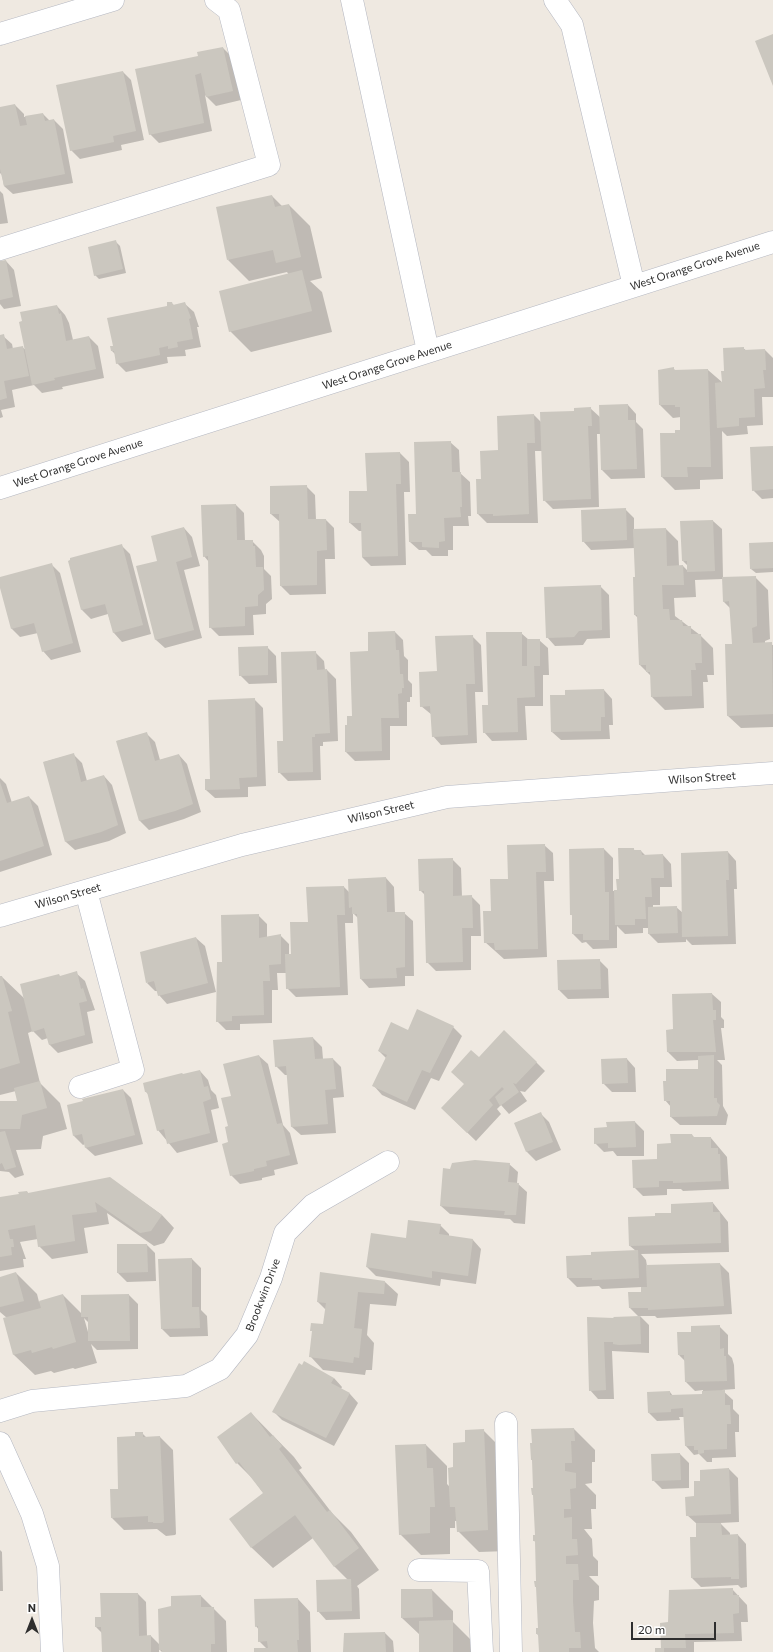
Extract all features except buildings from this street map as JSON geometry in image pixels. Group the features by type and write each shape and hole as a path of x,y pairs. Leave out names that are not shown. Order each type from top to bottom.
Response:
{"street":[{"path":"0,34 112,0"},
{"path":"0,248 269,165 229,10 216,0"},
{"path":"352,0 428,351"},
{"path":"555,0 572,25 634,286"},
{"name":"West Orange Grove Avenue","path":"0,488 773,242"},
{"name":"Wilson Street","path":"0,916 242,846 447,797 773,779"},
{"path":"80,1087 133,1070 86,891"},
{"name":"Brookwin Drive","path":"0,1411 32,1401 186,1386 220,1369 247,1335 271,1278 285,1233 313,1205 388,1162"},
{"path":"506,1423 511,1652"},
{"path":"0,1443 32,1514 48,1566 52,1652"},
{"path":"419,1570 478,1571 482,1652"}]}
